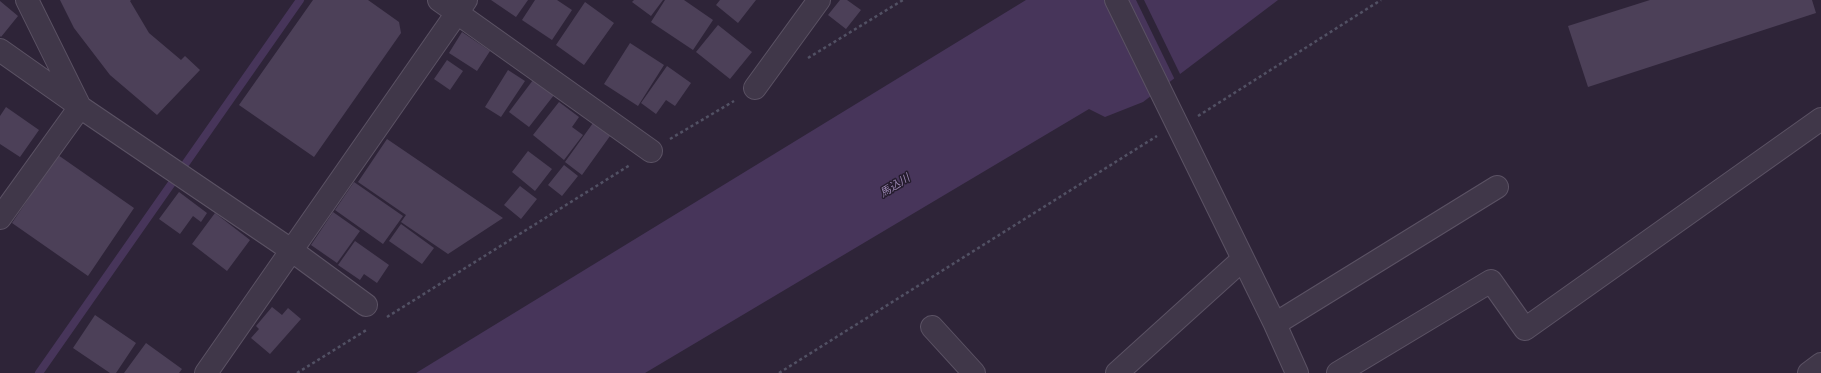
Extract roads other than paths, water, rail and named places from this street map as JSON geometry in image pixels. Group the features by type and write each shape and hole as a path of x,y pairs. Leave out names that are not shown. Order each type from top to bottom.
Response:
{"street":[{"path":"27,0 80,107"},
{"path":"439,0 461,7 652,151"},
{"path":"755,88 819,0"},
{"path":"1116,0 1178,123 1297,373"},
{"path":"206,373 461,7"},
{"path":"0,50 80,107 291,250 366,305"},
{"path":"0,218 80,107"},
{"path":"1338,373 1491,281 1524,330 1821,118"},
{"path":"1275,324 1497,187"},
{"path":"1117,373 1242,260"},
{"path":"932,327 974,373"},
{"path":"1809,373 1821,364"}],"water":[{"name":"馬込川","path":"1026,0 1278,0 1143,102 1105,117 1089,109 645,373 416,373"}],"waterway":[{"path":"39,373 300,0"}]}
